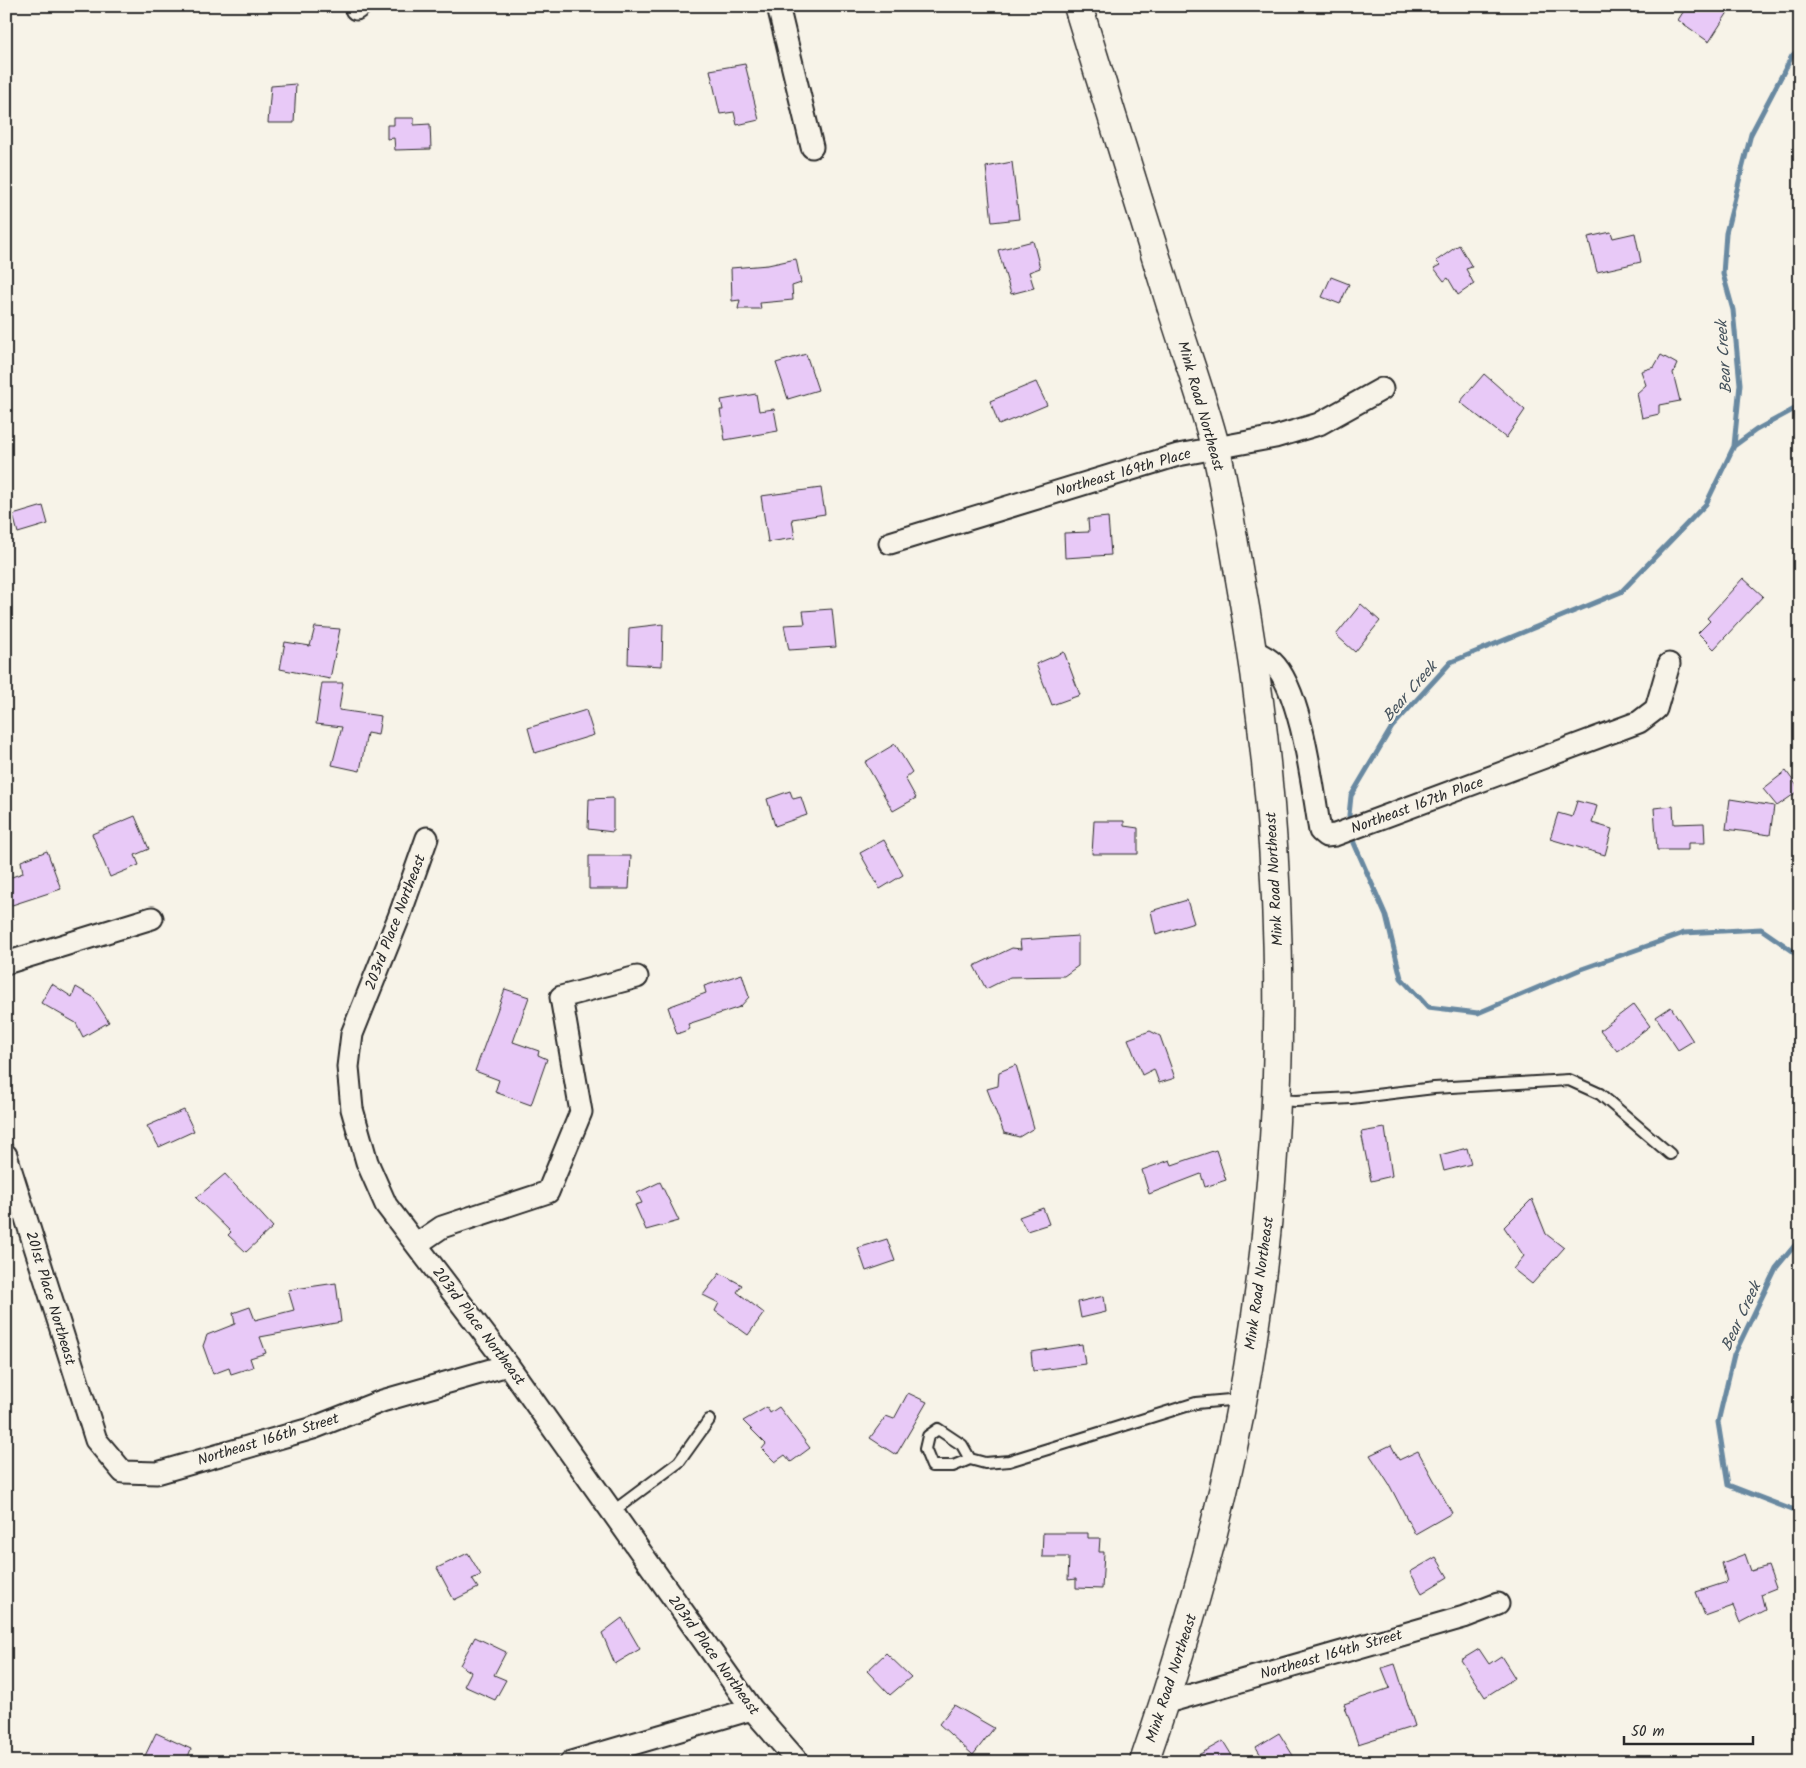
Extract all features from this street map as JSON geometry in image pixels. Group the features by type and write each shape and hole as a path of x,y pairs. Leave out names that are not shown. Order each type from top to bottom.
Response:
{"street":[{"path":"778,6 812,146"},
{"name":"Mink Road Northeast","path":"1078,6 1216,447 1253,650 1273,840 1278,971 1276,1100 1269,1212 1256,1317 1242,1399 1204,1570 1144,1762"},
{"name":"Northeast 169th Place","path":"890,543 1178,454 1275,437 1319,424 1382,389"},
{"name":"Northeast 167th Place","path":"1253,650 1273,663 1286,684 1303,730 1320,831 1326,836 1335,835 1374,821 1639,722 1656,709 1669,664"},
{"name":"203rd Place Northeast","path":"427,838 399,917 352,1034 348,1067 352,1109 367,1162 386,1205 418,1244 508,1365 752,1709 798,1762"},
{"path":"6,963 152,918"},
{"path":"418,1244 442,1228 548,1192 581,1112 561,998 637,977"},
{"name":"201st Place Northeast","path":"6,1155 96,1440"},
{"name":"Northeast 166th Street","path":"96,1440 123,1472 157,1473 313,1428 382,1401 508,1365"},
{"name":"Northeast 164th Street","path":"1164,1703 1464,1617 1498,1604"},
{"path":"571,1762 752,1709"}],"lane":[{"path":"1276,1100 1296,1101 1351,1098 1434,1088 1569,1080 1600,1094 1670,1154"},
{"path":"970,1460 962,1445 938,1429 928,1436 925,1449 932,1466 953,1466 970,1460 985,1464 1009,1461 1196,1403 1242,1399"},
{"path":"612,1512 679,1462 709,1420"}],"building":[{"path":"1687,6 1732,6 1709,42 1678,20"},
{"path":"745,64 759,120 737,125 734,112 720,114 710,70"},
{"path":"296,84 294,123 268,123 271,86"},
{"path":"394,118 414,118 414,125 430,124 431,149 395,150 394,138 387,139 387,125 394,125"},
{"path":"1012,162 1019,219 992,222 986,167"},
{"path":"1611,232 1613,238 1635,233 1641,262 1597,272 1588,237"},
{"path":"1033,241 1040,268 1029,272 1034,288 1011,294 998,250"},
{"path":"1459,245 1472,267 1466,269 1474,284 1458,295 1448,278 1444,281 1434,268 1440,265 1436,261"},
{"path":"796,259 801,283 792,286 793,300 760,303 761,309 738,309 740,300 732,301 731,268 768,265"},
{"path":"1331,277 1349,284 1340,304 1322,297"},
{"path":"806,354 818,390 788,399 776,363"},
{"path":"1661,355 1677,364 1673,373 1680,401 1659,405 1659,414 1642,418 1637,393 1646,385 1641,371 1654,367"},
{"path":"1484,374 1525,410 1506,438 1460,402"},
{"path":"1036,382 1047,405 999,425 990,401"},
{"path":"756,394 759,411 774,409 778,431 725,440 720,410 723,410 721,400"},
{"path":"821,488 825,514 792,519 795,538 768,542 761,496"},
{"path":"43,506 48,524 18,533 13,515"},
{"path":"1108,517 1111,555 1065,558 1064,533 1089,532 1088,519"},
{"path":"1743,578 1763,596 1714,649 1698,633 1710,621 1707,618"},
{"path":"1361,604 1380,621 1355,652 1336,635"},
{"path":"832,609 836,647 789,650 784,625 805,624 803,611"},
{"path":"663,624 662,666 628,664 629,628"},
{"path":"315,627 340,629 330,679 280,669 285,642 310,646"},
{"path":"1064,652 1080,695 1052,705 1036,664"},
{"path":"322,683 343,683 339,710 381,716 378,735 367,733 360,771 332,765 342,727 316,724"},
{"path":"586,710 594,735 535,753 528,728"},
{"path":"895,744 912,772 905,778 916,798 893,811 865,762"},
{"path":"1786,771 1800,790 1777,806 1763,789"},
{"path":"790,791 793,799 801,797 807,815 775,826 767,799"},
{"path":"613,798 613,832 588,829 589,799"},
{"path":"1730,799 1774,806 1770,835 1726,829"},
{"path":"1577,801 1597,806 1592,823 1612,829 1605,855 1550,839 1558,813 1572,817"},
{"path":"1673,806 1674,824 1704,823 1705,843 1688,843 1688,850 1657,850 1654,808"},
{"path":"135,816 149,849 135,855 139,865 110,877 92,834"},
{"path":"1094,821 1124,821 1124,826 1138,828 1138,854 1092,854"},
{"path":"884,840 903,875 880,889 860,853"},
{"path":"47,851 61,889 6,907 6,879 23,873 21,861"},
{"path":"589,856 631,856 629,889 589,889"},
{"path":"1187,900 1194,923 1156,935 1151,911"},
{"path":"1078,936 1078,966 1064,976 1010,977 986,989 974,966 1012,948 1021,949 1020,940"},
{"path":"742,974 749,997 740,1007 688,1024 690,1029 677,1034 668,1007 706,993 704,986"},
{"path":"52,984 72,997 76,987 93,997 109,1022 83,1037 76,1023 41,1003"},
{"path":"505,989 529,997 513,1042 539,1051 538,1055 547,1059 531,1105 495,1092 499,1080 475,1071"},
{"path":"1634,1004 1650,1026 1617,1051 1600,1030"},
{"path":"1671,1007 1693,1041 1678,1050 1656,1017"},
{"path":"1150,1031 1160,1036 1175,1078 1159,1083 1154,1069 1142,1075 1128,1039"},
{"path":"1016,1065 1034,1128 1019,1137 1004,1133 987,1089 998,1086 999,1072"},
{"path":"184,1110 194,1131 159,1147 147,1126"},
{"path":"1385,1128 1392,1176 1371,1181 1361,1132"},
{"path":"1467,1148 1471,1164 1444,1171 1440,1155"},
{"path":"1216,1150 1226,1180 1205,1187 1201,1174 1149,1194 1142,1170 1170,1160 1172,1165"},
{"path":"225,1174 273,1227 246,1252 228,1235 231,1232 196,1198"},
{"path":"660,1182 679,1221 646,1230 635,1205 642,1203 637,1193"},
{"path":"1532,1199 1546,1234 1564,1248 1532,1284 1513,1269 1524,1256 1504,1227"},
{"path":"1043,1208 1049,1224 1027,1231 1019,1217"},
{"path":"887,1239 895,1261 866,1271 858,1248"},
{"path":"720,1273 742,1285 737,1292 764,1313 748,1335 715,1311 719,1303 703,1295"},
{"path":"336,1283 341,1322 260,1337 266,1353 250,1358 253,1367 231,1374 229,1368 213,1374 203,1346 207,1335 235,1324 233,1313 250,1307 255,1320 294,1310 288,1290"},
{"path":"1104,1296 1106,1312 1081,1318 1078,1302"},
{"path":"1082,1344 1085,1364 1033,1371 1031,1352"},
{"path":"908,1393 927,1402 896,1455 870,1438 886,1416 894,1419"},
{"path":"767,1407 770,1413 779,1407 810,1448 791,1462 785,1455 775,1462 762,1449 766,1444 743,1421"},
{"path":"1391,1445 1399,1460 1418,1451 1452,1513 1415,1534 1390,1486 1370,1455"},
{"path":"1043,1533 1088,1533 1088,1538 1100,1538 1099,1552 1104,1552 1102,1589 1076,1588 1076,1579 1068,1580 1069,1557 1042,1557"},
{"path":"468,1553 481,1575 472,1579 478,1588 454,1600 437,1568"},
{"path":"1745,1554 1751,1571 1768,1566 1776,1588 1761,1594 1765,1610 1740,1623 1733,1606 1705,1616 1696,1592 1727,1582 1722,1563"},
{"path":"1436,1557 1448,1577 1422,1593 1410,1572"},
{"path":"622,1618 640,1649 615,1664 602,1633"},
{"path":"475,1637 506,1652 494,1675 506,1680 495,1700 464,1686 471,1672 460,1665"},
{"path":"1479,1649 1489,1664 1501,1656 1515,1678 1485,1697 1461,1660"},
{"path":"886,1653 911,1677 890,1695 867,1671"},
{"path":"1395,1664 1415,1726 1358,1744 1344,1704 1390,1688 1382,1668"},
{"path":"954,1705 994,1728 973,1755 939,1724"},
{"path":"156,1733 191,1749 186,1762 142,1762"},
{"path":"1279,1733 1297,1762 1265,1762 1256,1747"},
{"path":"1223,1741 1236,1762 1186,1762"}],"waterway":[{"name":"Bear Creek","path":"1350,824 1351,796 1392,727 1451,662 1621,592 1706,504 1734,446 1740,384 1733,310 1723,274 1726,233 1751,134 1792,56 1800,49"},
{"path":"1734,446 1756,430 1800,406"},
{"name":"Bear Creek","path":"1352,835 1386,916 1401,978 1428,1007 1478,1013 1579,970 1684,933 1761,929 1800,956"},
{"name":"Bear Creek","path":"1800,1239 1776,1268 1734,1355 1718,1422 1728,1485 1800,1513"}]}
